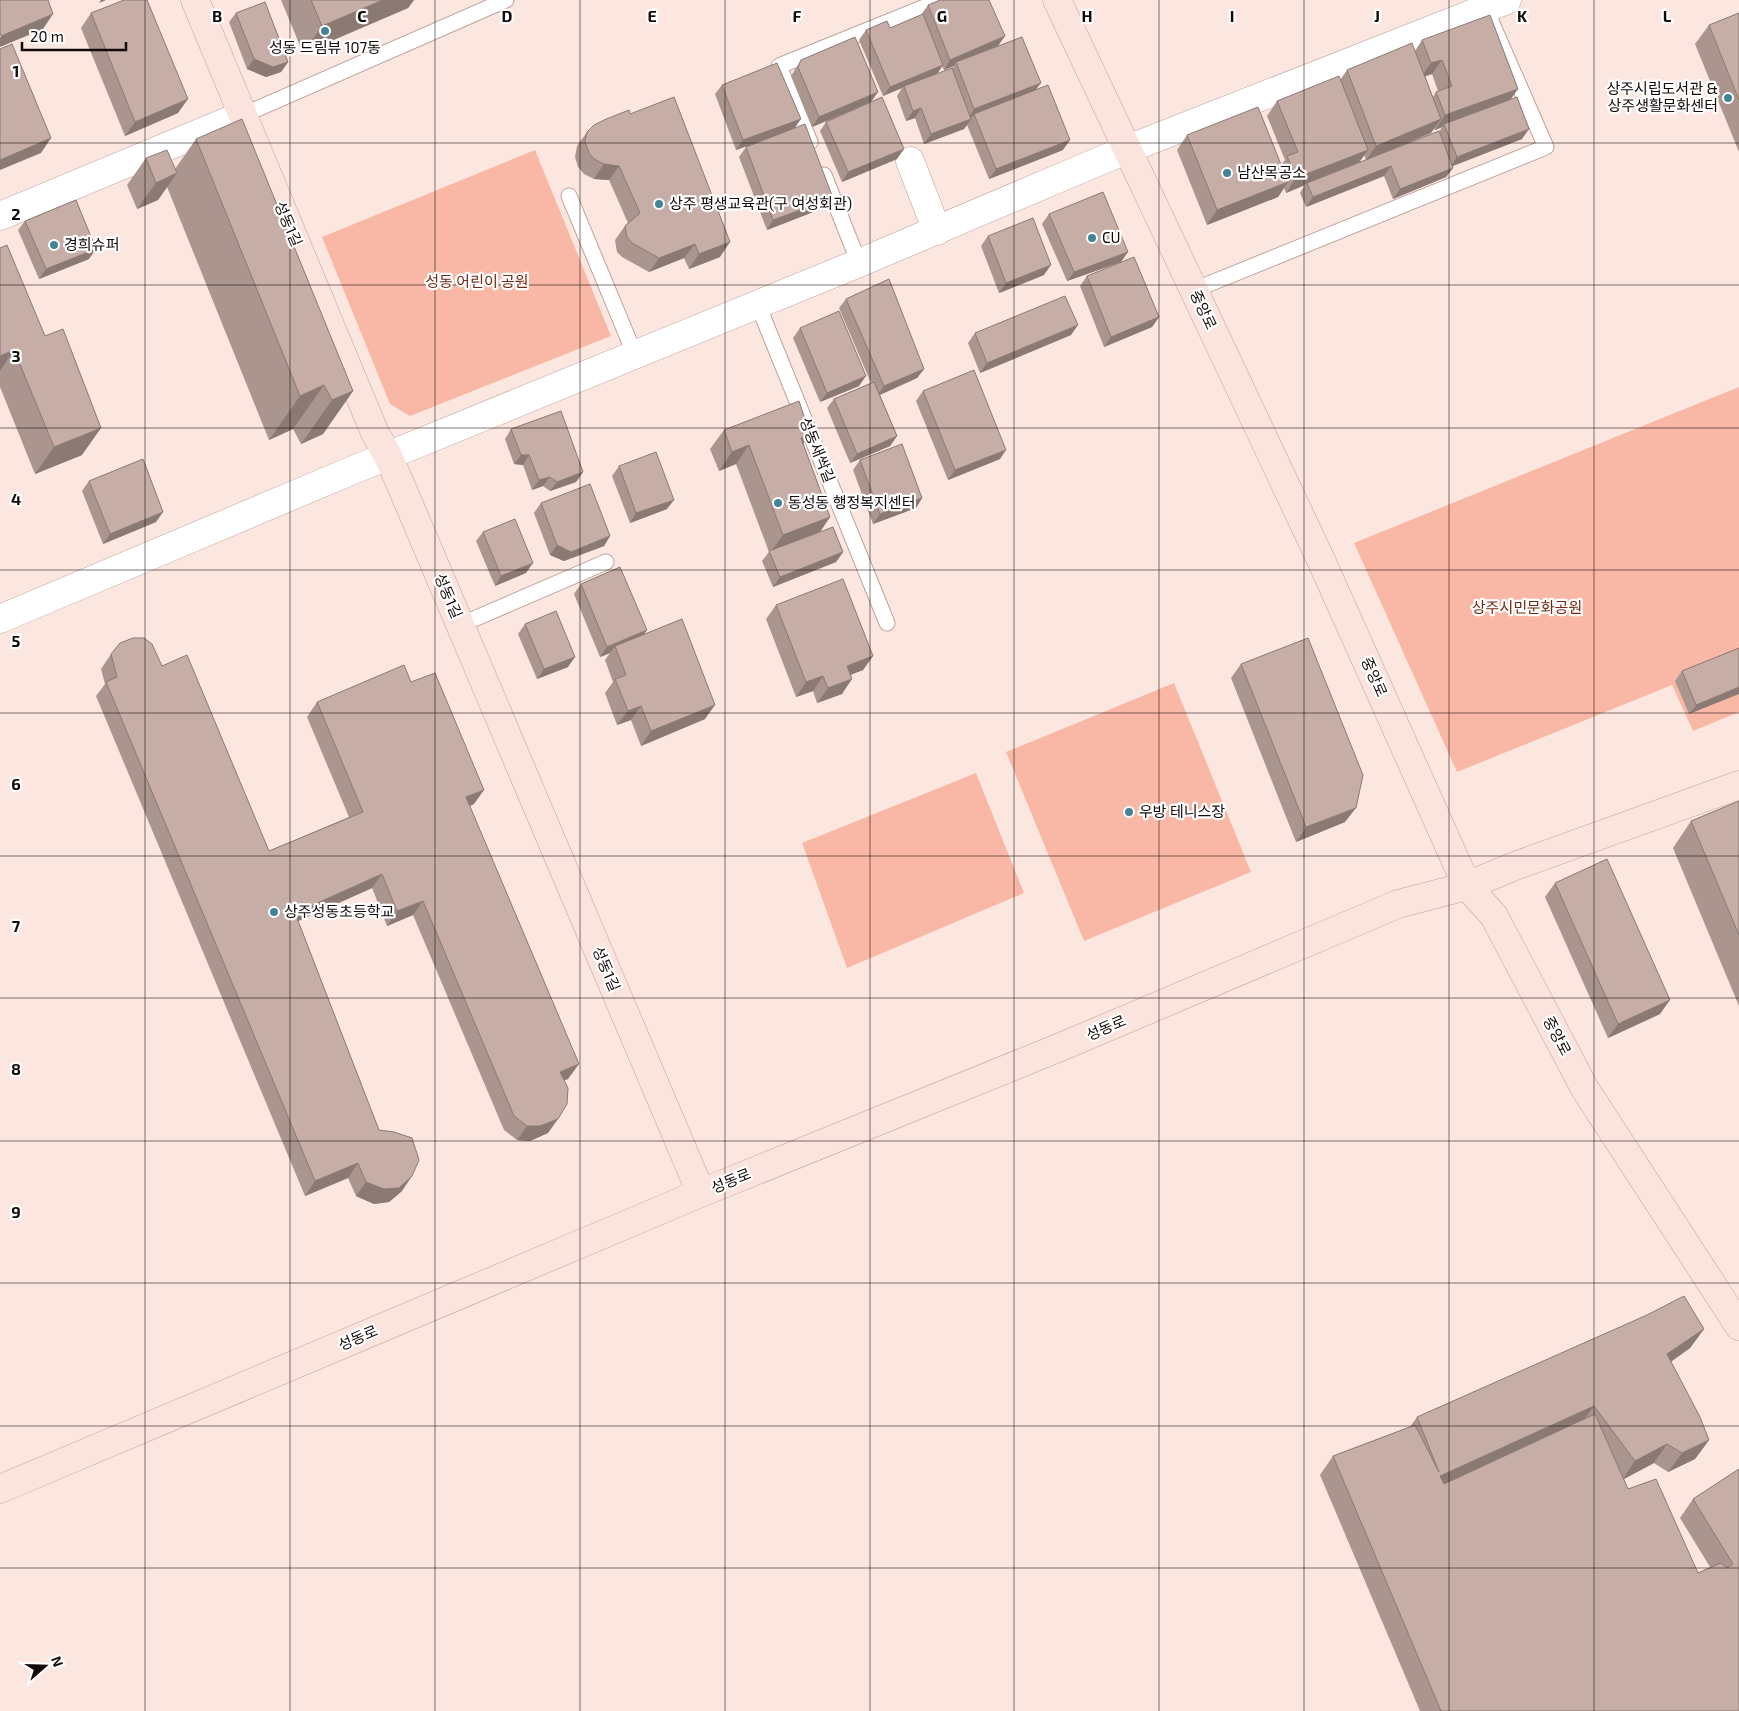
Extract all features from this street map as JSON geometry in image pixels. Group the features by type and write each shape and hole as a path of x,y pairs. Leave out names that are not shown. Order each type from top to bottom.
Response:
{"street":[{"name":"성동1길","path":"195,0 371,424 388,456 701,1193"},
{"name":"중앙로","path":"1057,0 1322,560 1467,886 1494,916 1585,1089 1739,1326"},
{"path":"0,619 388,456 937,231 1128,149 1496,4"},
{"path":"0,216 243,115"},
{"path":"910,161 937,231"},
{"name":"성동로","path":"0,1489 701,1193 1064,1046 1398,904 1467,886 1515,866 1739,785"}],"lane":[{"path":"243,115 506,0"},
{"path":"860,263 779,66 942,0"},
{"path":"1194,290 1546,147 1496,4"},
{"path":"569,196 634,355"},
{"name":"성동새싹길","path":"758,305 887,623"},
{"path":"460,625 606,562"}],"green space":[{"name":"성동 어린이 공원","path":"535,150 611,336 410,416 390,404 322,237"},
{"name":"상주시민문화공원","path":"1739,387 1739,712 1693,731 1672,685 1457,772 1354,543"},
{"name":"우방 테니스장","path":"1174,683 1251,872 1084,941 1006,752"},
{"path":"976,773 1024,893 847,968 802,843"}],"building":[{"path":"0,0 48,0 53,14 1,36"},
{"path":"124,0 147,0 188,99 135,122 91,13"},
{"path":"311,0 383,0 322,26"},
{"path":"940,0 989,0 1005,36 950,60 928,5"},
{"path":"265,2 288,62 273,67 254,59 236,13"},
{"path":"1739,13 1739,100 1709,25"},
{"path":"923,14 943,65 890,87 866,30 887,21 890,28"},
{"path":"1490,15 1518,89 1445,115 1436,92 1452,86 1442,60 1431,63 1422,40"},
{"path":"855,37 878,92 819,117 798,67 801,60"},
{"path":"1022,37 1041,83 974,109 956,62"},
{"path":"1412,43 1441,119 1376,146 1347,70"},
{"path":"12,44 51,138 0,160 0,49"},
{"path":"777,63 801,119 743,140 722,85"},
{"path":"952,68 971,119 931,134 921,108 913,111 904,86"},
{"path":"1339,76 1368,150 1296,178 1287,156 1298,152 1277,101"},
{"path":"1048,85 1070,140 996,169 974,114"},
{"name":"상주 평생교육관(구 여성회관)","path":"674,97 730,242 699,254 695,244 659,258 632,243 627,237 625,226 640,213 619,166 604,164 594,159 589,153 585,142 587,132 594,125 629,110 630,114"},
{"path":"882,97 904,149 848,172 826,122"},
{"path":"1517,97 1529,129 1457,157 1444,124"},
{"name":"남산목공소","path":"1258,107 1288,182 1217,210 1187,135"},
{"path":"242,119 353,391 332,400 324,385 300,396 196,139"},
{"path":"805,124 833,198 773,220 746,147"},
{"path":"1439,131 1453,168 1400,189 1391,166 1313,197 1307,183"},
{"path":"167,150 177,173 156,183 146,158"},
{"path":"1103,192 1128,252 1074,272 1049,214"},
{"name":"경희슈퍼","path":"76,200 96,249 46,269 25,221"},
{"path":"1033,218 1051,265 1006,283 988,236"},
{"path":"7,245 45,336 63,329 101,428 54,447 14,350 0,356 0,248"},
{"path":"1134,257 1159,317 1111,337 1087,276"},
{"path":"889,279 924,369 884,386 846,299"},
{"path":"1065,296 1078,325 987,363 975,333"},
{"path":"839,311 866,376 827,393 800,328"},
{"path":"974,370 1006,450 955,470 923,391"},
{"path":"874,382 897,436 857,454 834,399"},
{"path":"799,401 810,434 801,438 830,517 783,535 749,445 732,452 724,430"},
{"path":"561,411 583,472 557,482 550,477 539,480 529,455 521,455 511,429"},
{"path":"902,444 922,498 880,514 860,460"},
{"path":"656,452 674,500 636,513 619,466"},
{"path":"143,459 163,512 110,534 89,481"},
{"path":"590,484 610,536 571,552 557,545 541,503"},
{"path":"515,519 533,563 501,576 483,532"},
{"path":"833,527 843,552 780,577 769,551"},
{"path":"620,567 647,630 607,647 581,584"},
{"path":"843,579 873,656 847,666 852,679 828,688 823,676 806,682 776,605"},
{"path":"556,611 575,657 544,669 525,624"},
{"path":"682,619 715,705 651,731 641,706 628,711 615,679 626,675 615,646"},
{"path":"133,638 144,638 152,644 162,666 187,655 269,851 363,812 317,702 404,665 411,682 435,673 484,790 466,797 579,1064 560,1072 568,1088 567,1104 558,1119 540,1126 527,1126 514,1116 423,901 397,911 382,874 295,913 379,1130 394,1132 412,1138 419,1160 412,1176 399,1188 384,1189 366,1182 358,1163 315,1181 106,682 117,677 111,654 120,643"},
{"path":"1308,638 1363,775 1356,808 1306,827 1241,664"},
{"path":"1739,648 1739,687 1696,705 1682,671"},
{"path":"1739,801 1739,935 1691,821"},
{"path":"1607,859 1670,1000 1618,1024 1555,883"},
{"path":"1684,1296 1704,1329 1667,1354 1700,1417 1709,1440 1682,1453 1667,1444 1635,1461 1594,1406 1440,1476 1444,1484 1595,1414 1628,1489 1656,1479 1698,1573 1721,1563 1727,1568 1733,1564 1693,1499 1739,1469 1739,1711 1441,1711 1333,1456 1415,1425 1439,1472 1417,1417 1647,1315"}],"place":[{"name":"성동 드림뷰 107동","path":"325,31"},
{"name":"상주시립도서관 & 상주생활문화센터","path":"1728,98"},
{"name":"남산목공소","path":"1227,173"},
{"name":"상주 평생교육관(구 여성회관)","path":"659,204"},
{"name":"CU","path":"1092,238"},
{"name":"경희슈퍼","path":"54,245"},
{"name":"동성동 행정복지센터","path":"778,503"},
{"name":"우방 테니스장","path":"1129,812"},
{"name":"상주성동초등학교","path":"274,912"}]}
